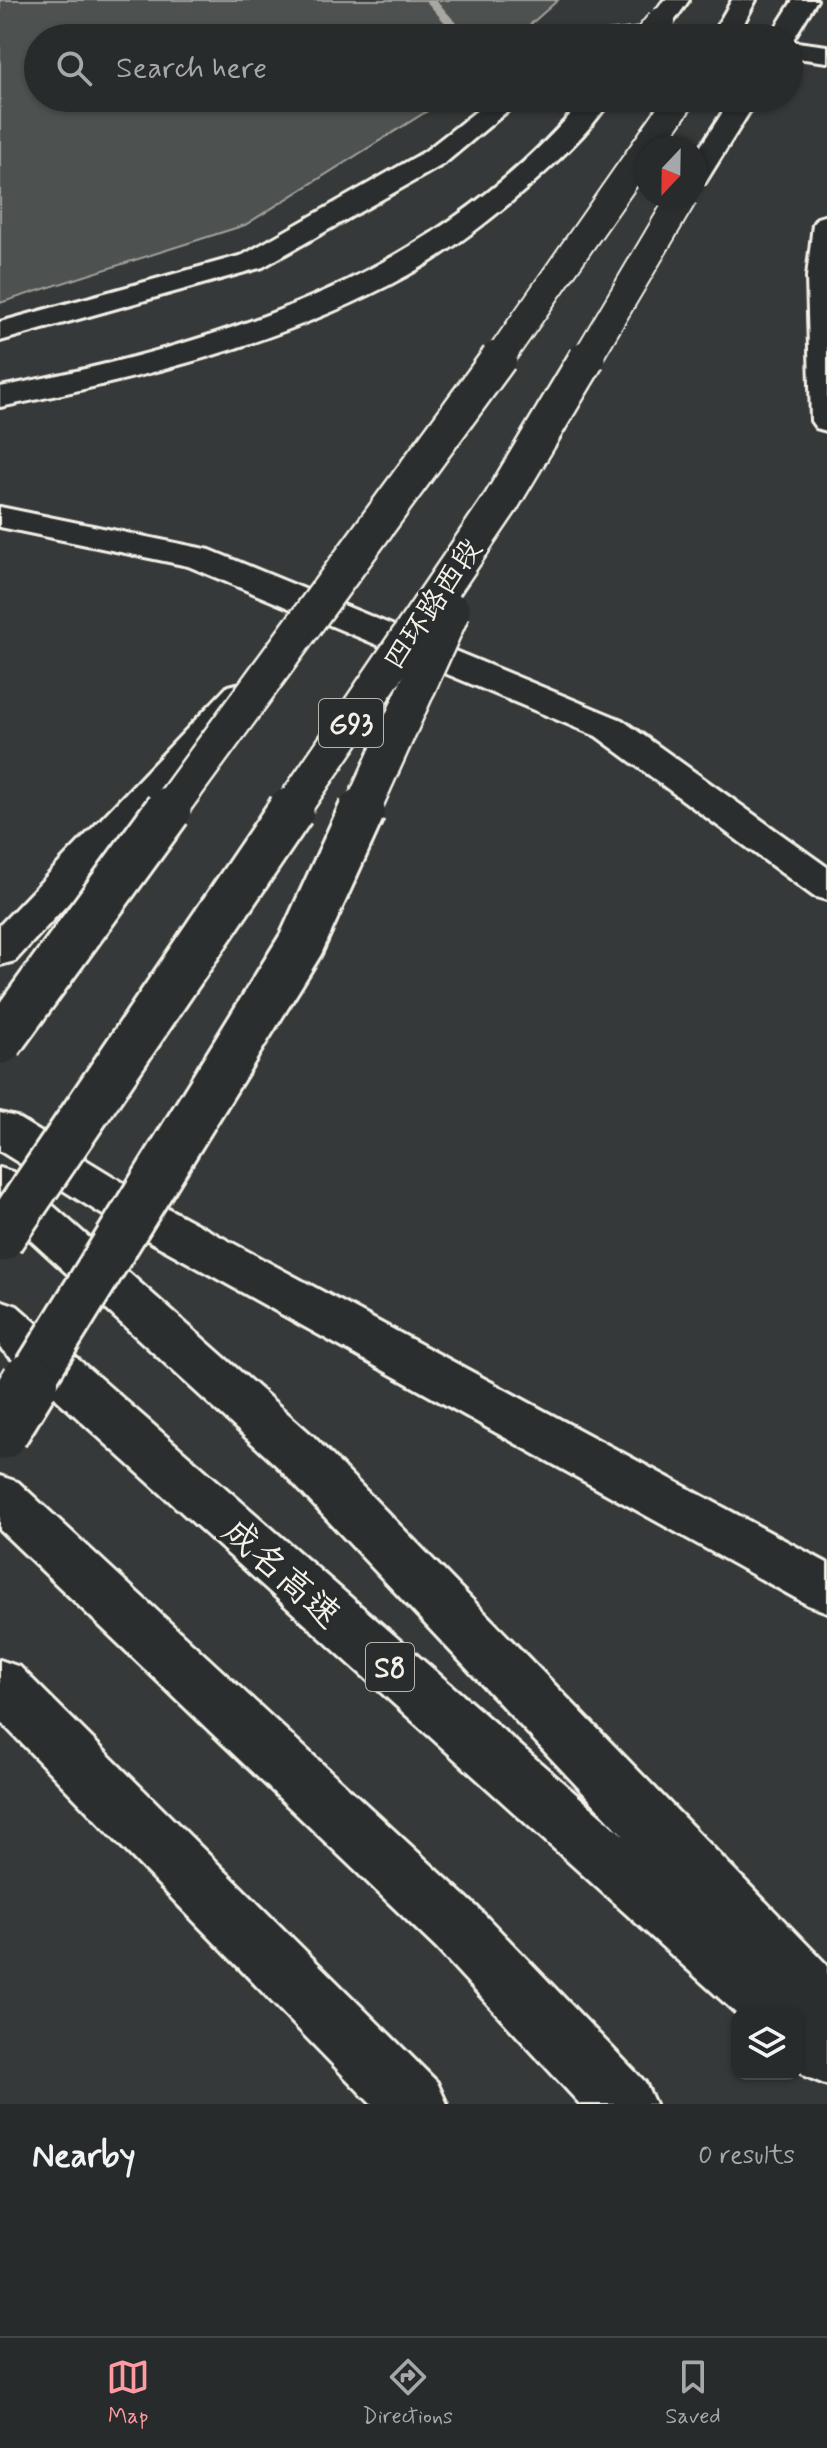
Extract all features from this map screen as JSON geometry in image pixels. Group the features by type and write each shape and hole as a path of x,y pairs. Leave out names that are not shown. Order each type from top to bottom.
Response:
{"main road":[{"path":"659,24 677,0"},
{"path":"731,24 744,0"},
{"path":"794,24 805,0"},
{"path":"803,46 827,54"},
{"path":"0,332 253,261 434,158 492,112"},
{"path":"0,397 70,383 204,348 313,310 399,268 483,211 560,145 587,112"},
{"path":"0,1041 531,314 671,112"},
{"path":"707,158 736,112"},
{"name":"四环路西段","path":"0,1239 501,502 676,208"},
{"path":"827,224 822,277 827,421"},
{"path":"0,1431 301,944 501,502"},
{"path":"0,517 198,557 609,728 827,887"},
{"path":"0,951 300,631"},
{"path":"0,1129 128,1208 827,1589"},
{"path":"0,1185 295,1451 827,2008"},
{"name":"成名高速","path":"0,1319 775,2008"},
{"path":"0,1497 457,1928 623,2104"},
{"path":"0,1684 415,2104"},
{"path":"803,2032 827,2054"}],"shaded area":[{"path":"0,0 558,0 531,24 24,24 24,112 426,112 245,225 0,303"}],"waterway":[{"path":"430,0 451,24"}]}
